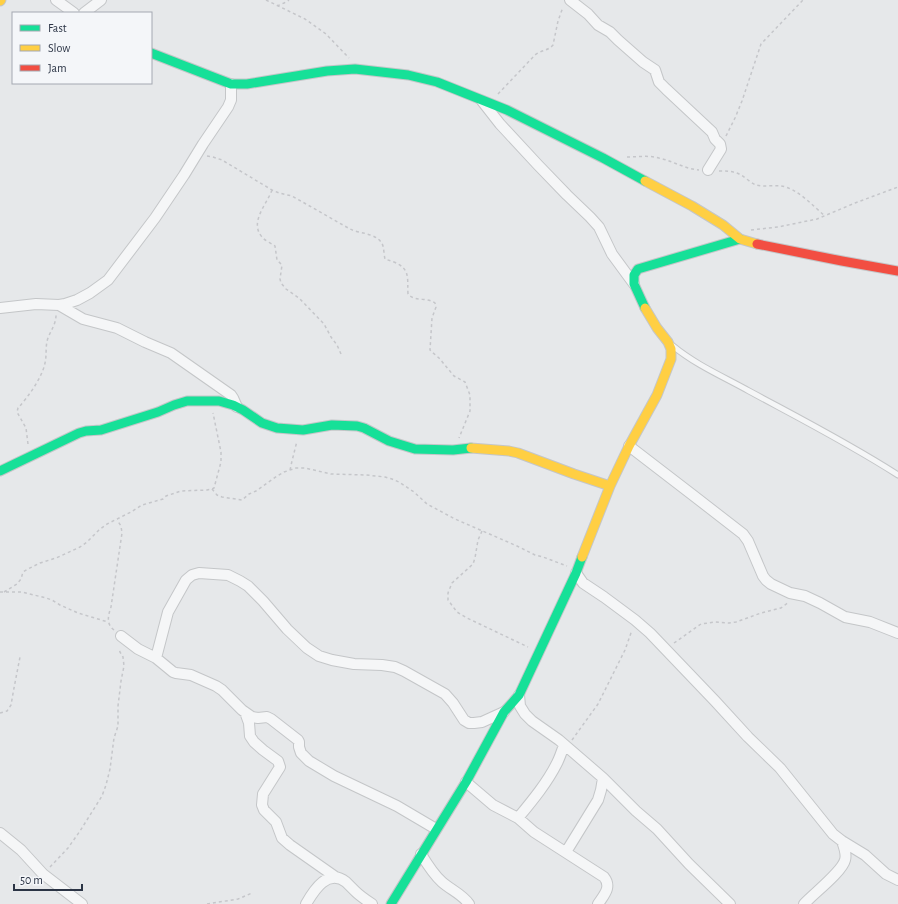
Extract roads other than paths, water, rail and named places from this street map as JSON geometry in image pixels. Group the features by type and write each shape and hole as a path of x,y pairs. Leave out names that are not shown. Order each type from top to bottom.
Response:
{"street":[{"path":"56,0 73,12"},
{"path":"85,12 101,0"},
{"path":"568,1 588,14 598,25 610,32 643,62 655,70 657,78 663,85 712,132 715,139 721,146 721,149 708,170"},
{"path":"152,53 231,84 247,84 326,71 355,69 408,75 437,82 507,110 603,158 664,190 712,218 740,239 898,271"},
{"path":"0,308 36,304 65,304 78,300 108,280 155,218 230,104 231,84"},
{"path":"391,904 420,854 466,782 504,712 519,695 576,573 610,486 628,446 657,395 671,359 671,349 668,342 657,328 643,304 634,284 612,254 599,227 500,124 482,100"},
{"path":"634,284 634,275 638,269 740,239"},
{"path":"56,305 83,319 117,328 171,353 231,395 237,407"},
{"path":"0,471 79,433 101,430 187,401 219,401 237,407 262,423 277,428 309,430 332,425 357,426 405,447 415,449 453,450 475,448 509,451 610,486"},
{"path":"628,446 743,534 748,541 766,580 790,592 805,596 820,603 844,617 870,622 898,633"},
{"path":"156,658 168,612 186,580 192,575 199,573 228,575 248,586 287,629 307,648 320,656 354,664 394,667 404,671 445,694 464,720 469,723 482,722 504,712"},
{"path":"576,573 583,582 636,620 650,632 748,737 780,768 833,834 865,855 886,874 898,880"},
{"path":"121,636 138,649 156,658 176,673 191,675 216,686 245,712 255,718 267,717 271,719 298,740 301,753 309,761 334,776 397,806 436,829"},
{"path":"519,695 520,706 532,721 566,746 603,778 667,839 689,864 730,904"},
{"path":"245,712 249,723 250,736 254,742 280,763 280,767 263,794 262,804 264,810 276,822 282,838 337,878 345,881 372,904"},
{"path":"518,818 530,804 557,764 566,746"},
{"path":"566,852 598,800 603,778"},
{"path":"466,782 493,804 518,818 534,832 601,874 607,880 608,884 607,889 598,904"},
{"path":"0,833 21,850 43,874 80,903"},
{"path":"804,904 836,874 845,861 846,857 842,841"},
{"path":"420,854 442,883 459,894 470,904"},
{"path":"306,904 313,893 325,880 337,878"}],"lane":[{"path":"668,342 682,354 706,368 852,446 898,475"}]}
